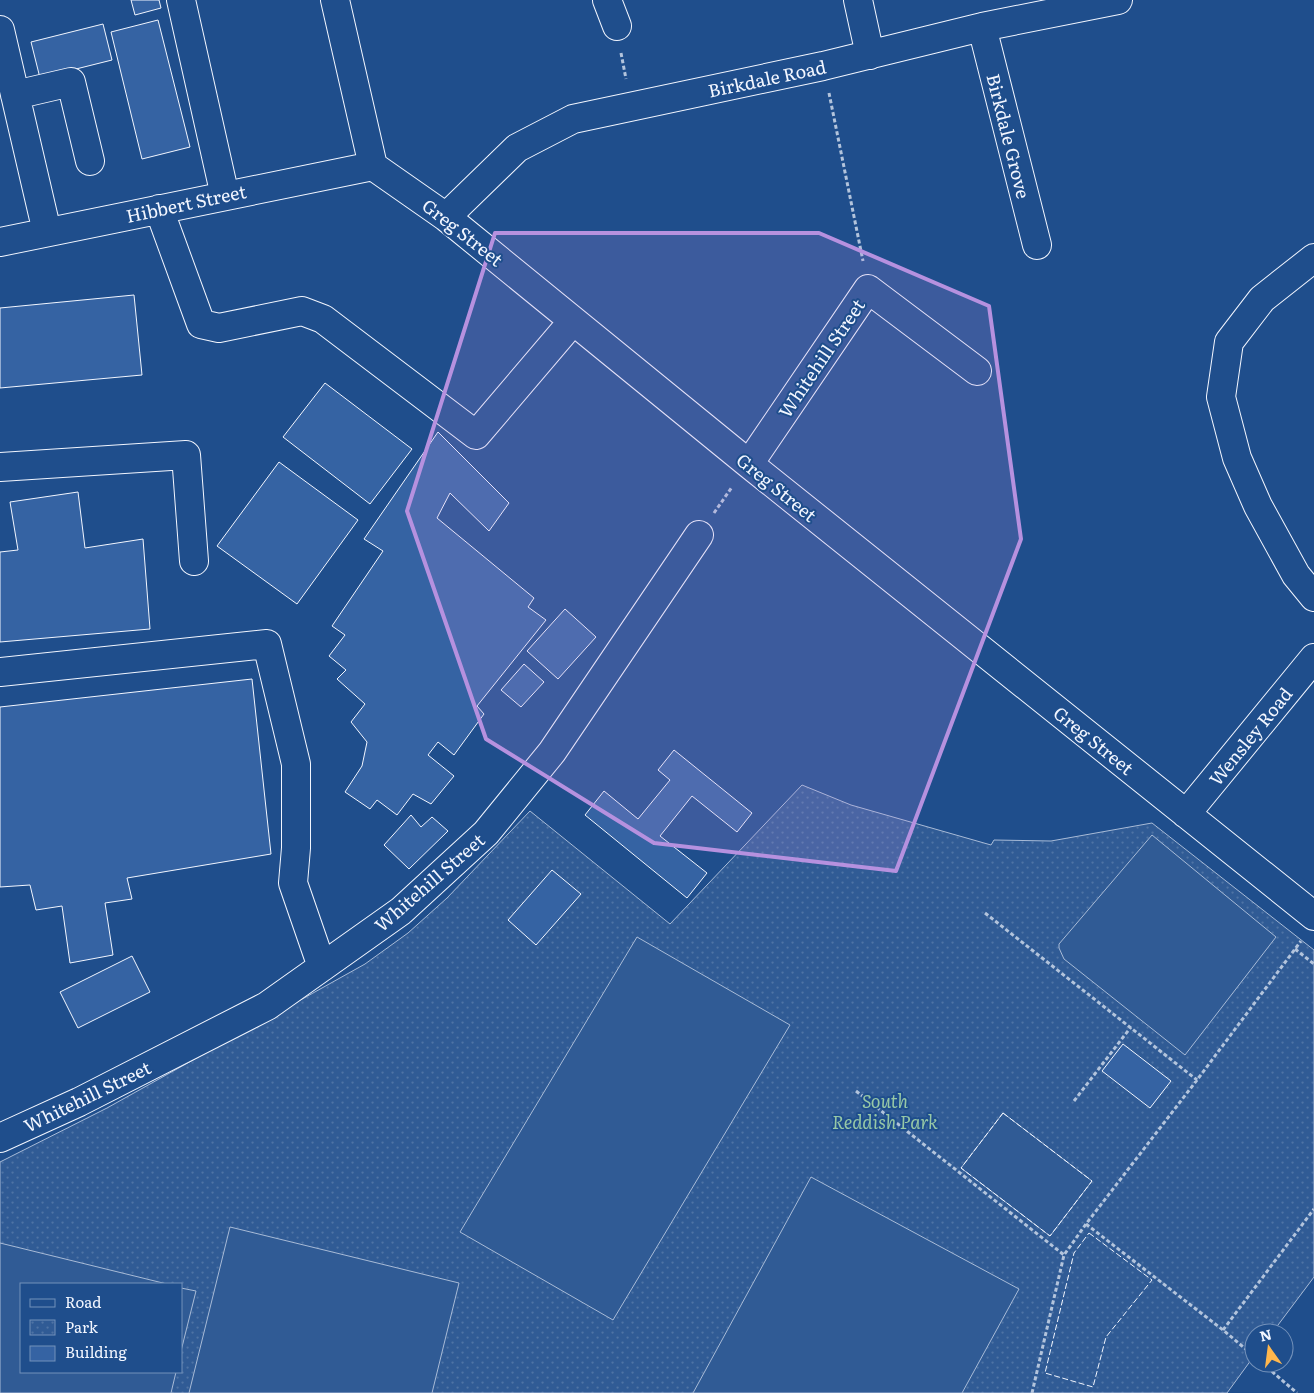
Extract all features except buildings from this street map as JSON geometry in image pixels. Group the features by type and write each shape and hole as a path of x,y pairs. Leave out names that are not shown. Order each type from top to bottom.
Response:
{"street":[{"path":"180,0 224,196"},
{"path":"335,0 373,166"},
{"path":"607,0 616,26"},
{"path":"858,0 870,55"},
{"name":"Birkdale Road","path":"446,217 517,148 573,119 824,66 982,27 1118,0"},
{"name":"Birkdale Grove","path":"982,27 1036,245"},
{"path":"0,30 11,103 47,232"},
{"path":"11,103 71,82 90,161"},
{"name":"Hibbert Street","path":"0,242 373,166"},
{"name":"Greg Street","path":"373,166 446,217 749,464 1186,814 1309,926"},
{"path":"159,209 201,324 219,328 302,311 323,319 476,435 573,321"},
{"path":"1314,258 1262,299 1229,342 1221,397 1237,458 1258,506 1296,575 1314,597"},
{"name":"Whitehill Street","path":"749,464 868,289 977,371"},
{"path":"0,467 186,456 194,561"},
{"name":"Whitehill Street","path":"0,1138 79,1102 267,1006 401,911 486,833 552,752 699,535"},
{"path":"0,672 267,644 296,764 296,848 293,883 322,967"},
{"name":"Wensley Road","path":"1186,814 1314,658"}],"path":[{"path":"616,26 631,106"},
{"path":"824,66 868,289"},
{"path":"699,535 749,464"},
{"path":"985,913 1198,1080"},
{"path":"1032,1393 1064,1255 1295,950 1309,926"},
{"path":"1295,950 1314,964"},
{"path":"1074,1101 1131,1028"},
{"path":"856,1091 1064,1255"},
{"path":"1223,1330 1314,1209"},
{"path":"1086,1224 1244,1348"},
{"path":"1274,1373 1297,1393"}],"highlighted area":[{"path":"495,233 819,233 989,306 1021,539 896,871 654,843 486,739 407,511"}],"green space":[{"name":"South Reddish Park","path":"802,785 851,805 991,845 994,840 1051,841 1152,823 1314,950 1314,1277 1280,1323 1244,1323 1244,1370 1227,1393 0,1393 0,1162 107,1108 365,964 408,933 447,898 530,811 670,924"}],"shaded area":[{"path":"1152,835 1276,937 1185,1055 1064,959 1059,948 1059,944"},
{"path":"637,937 790,1025 613,1320 460,1232"},
{"path":"1003,1113 1092,1181 1050,1236 961,1168"},
{"path":"811,1177 1019,1289 962,1393 693,1393"},
{"path":"230,1227 459,1283 432,1393 189,1393"},
{"path":"0,1243 163,1283 20,1283 20,1373 176,1373 171,1393 0,1393"},
{"path":"182,1288 196,1291 182,1347"}],"fence":[{"path":"1003,1113 1092,1181 1050,1236 961,1168 1003,1113"},
{"path":"1089,1233 1152,1280 1106,1337 1093,1387 1045,1373 1074,1253 1089,1233"}]}
